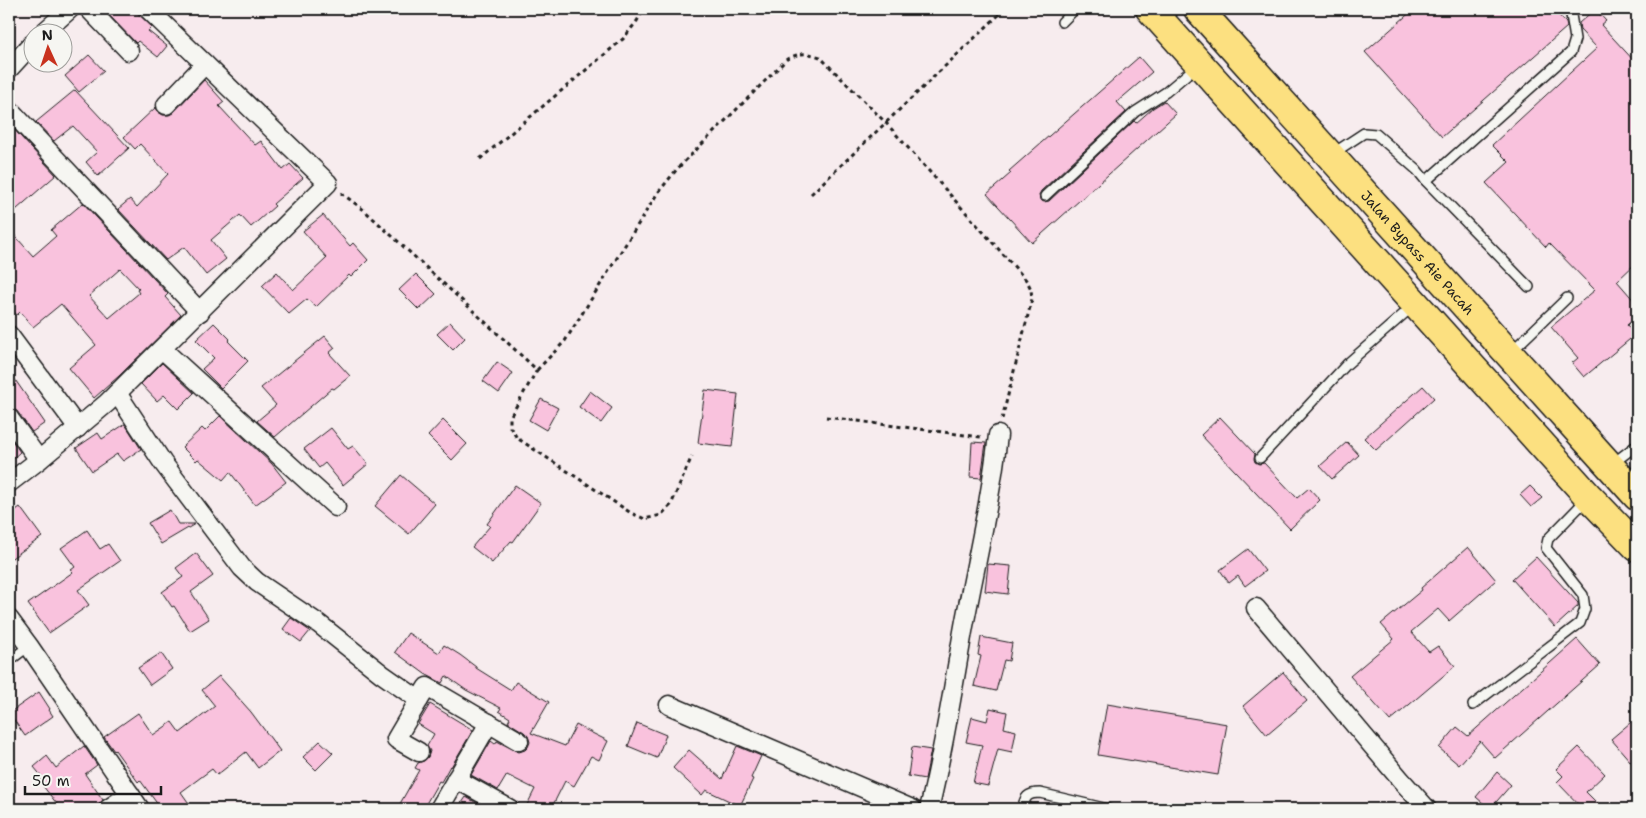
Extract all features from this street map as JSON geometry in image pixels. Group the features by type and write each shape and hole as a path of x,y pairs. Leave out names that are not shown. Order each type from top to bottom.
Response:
{"highway":[{"path":"1150,9 1589,497 1637,547"},
{"name":"Jalan Bypass Aie Pacah","path":"1198,9 1637,496"}],"street":[{"path":"55,22 70,9"},
{"path":"89,9 129,51"},
{"path":"9,482 40,460 117,393 328,183 148,9"},
{"path":"9,69 22,55"},
{"path":"166,105 205,64"},
{"path":"9,109 200,312"},
{"path":"9,335 78,428"},
{"path":"162,349 336,507"},
{"path":"117,393 163,463 242,568 257,582 319,624 382,674 419,700"},
{"path":"9,418 40,460"},
{"path":"929,809 993,480 998,435"},
{"path":"1256,608 1427,809"},
{"path":"9,619 140,809"},
{"path":"419,752 396,739 427,687 519,740"},
{"path":"669,705 912,809"},
{"path":"439,809 489,723"},
{"path":"456,779 510,809"},
{"path":"108,809 130,794"}],"lane":[{"path":"1062,22 1075,9"},
{"path":"1426,181 1571,52 1574,39 1570,9"},
{"path":"1045,196 1135,112 1166,92 1200,63"},
{"path":"1330,156 1360,135 1370,132 1376,134 1417,170 1529,287"},
{"path":"1509,354 1567,298"},
{"path":"1260,458 1347,364 1378,335 1416,304"},
{"path":"1610,466 1637,445"},
{"path":"1473,705 1580,623 1585,609 1583,595 1546,548 1546,544 1548,539 1589,497"},
{"path":"9,661 29,646"},
{"path":"1022,809 1025,798 1030,793 1040,793 1108,809"}],"path":[{"path":"480,159 623,39 638,21 644,9"},
{"path":"811,194 1005,9"},
{"path":"692,456 671,505 661,515 645,518 631,513 517,438 510,427 510,417 537,370 565,340 657,194 677,169 787,59 798,54 810,54 820,57 886,123 1027,281 1031,289 1032,299 998,435 988,438 826,417"},
{"path":"328,183 364,210 537,370"}],"building":[{"path":"103,9 133,9 152,27 148,31 167,46 158,57 138,41 136,43"},
{"path":"1414,9 1553,9 1566,23 1567,27 1442,137 1365,52"},
{"path":"1595,9 1606,21 1601,25 1637,64 1637,262 1617,281 1637,304 1637,316 1627,325 1635,335 1584,377 1572,363 1578,358 1551,327 1595,290 1549,243 1546,247 1486,183 1509,162 1492,145 1597,48 1580,30 1579,23"},
{"path":"89,55 104,71 79,92 65,76 72,72 72,70"},
{"path":"1139,57 1152,72 1117,102 1126,112 1041,191 1039,195 1040,200 1044,202 1049,201 1134,121 1136,123 1164,101 1176,114 1032,243 987,194 1011,173 1009,171"},
{"path":"204,80 224,102 219,106 255,145 261,141 283,170 290,164 303,178 273,204 275,206 251,227 240,215 211,240 226,259 206,275 184,247 166,260 118,209 130,199 137,207 168,174 140,144 135,149 124,137 156,107 158,112 163,115 173,113"},
{"path":"75,90 129,148 98,176 86,162 97,152 73,126 54,141 36,122"},
{"path":"9,124 56,175 9,216"},
{"path":"83,203 168,294 165,297 181,315 94,398 69,368 96,345 61,304 33,327 20,312 17,315 9,306 9,229 33,256 56,236 51,230","holes":["120,269 139,289 137,290 139,293 109,318 89,296"]},
{"path":"323,215 350,246 353,243 368,260 351,277 349,275 316,307 307,299 289,314 262,286 277,272 293,290 327,258 303,231"},
{"path":"416,274 436,294 419,310 399,290"},
{"path":"450,322 465,338 453,350 437,334"},
{"path":"214,323 230,339 228,341 248,361 221,388 202,369 214,358 196,340"},
{"path":"325,336 335,348 329,353 350,376 334,389 332,388 275,437 257,421 276,405 261,388"},
{"path":"497,362 513,373 499,393 483,381"},
{"path":"162,363 194,393 178,409 164,395 157,401 141,384"},
{"path":"9,371 45,423 32,432 17,411 9,407"},
{"path":"1423,386 1434,398 1376,450 1364,438"},
{"path":"705,390 738,394 732,447 698,443"},
{"path":"590,391 612,408 601,423 579,407"},
{"path":"541,399 558,408 546,430 529,420"},
{"path":"220,416 272,464 286,482 255,505 230,472 223,480 198,459 196,461 182,447 202,428 205,431"},
{"path":"1220,417 1255,454 1255,462 1259,464 1264,463 1297,498 1309,488 1320,500 1290,529 1201,435"},
{"path":"443,420 467,444 452,460 428,436"},
{"path":"125,424 141,449 123,461 117,454 92,471 76,448 98,433 102,439"},
{"path":"331,428 348,449 353,446 368,464 343,485 325,463 319,468 304,449"},
{"path":"9,436 20,452 9,462"},
{"path":"972,442 986,443 981,478 970,477"},
{"path":"1347,442 1359,455 1332,479 1320,466"},
{"path":"401,475 435,504 409,534 375,506"},
{"path":"515,485 541,503 513,542 511,541 492,563 472,547 490,526 487,524"},
{"path":"1530,486 1542,498 1531,507 1520,495"},
{"path":"20,507 42,537 9,560 9,515"},
{"path":"170,510 178,524 195,524 161,544 148,523"},
{"path":"87,530 100,549 108,544 120,561 78,590 89,605 49,633 28,604 73,572 71,570 75,567 61,548"},
{"path":"1468,547 1496,580 1449,621 1438,609 1411,632 1429,652 1438,646 1455,666 1390,721 1350,676 1394,639 1381,624 1422,590 1421,588"},
{"path":"1248,549 1265,571 1245,586 1238,576 1229,583 1220,570"},
{"path":"196,553 213,576 191,592 209,619 190,631 174,606 172,607 162,592 183,577 176,568"},
{"path":"1536,557 1578,603 1578,606 1555,627 1512,579"},
{"path":"988,564 1011,566 1008,594 985,591"},
{"path":"291,618 310,631 301,642 283,629"},
{"path":"408,633 439,653 444,645 511,690 516,682 549,702 531,733 565,746 576,725 608,741 599,760 591,756 574,786 565,781 551,809 525,809 535,789 507,775 498,790 471,775 491,741 495,744 497,741 519,752 528,747 530,742 528,736 508,722 510,718 499,711 501,708 466,690 446,676 442,683 425,674 395,652"},
{"path":"981,637 1012,643 1009,661 1004,660 996,691 974,686 981,656 978,655"},
{"path":"1577,639 1600,665 1495,758 1480,741 1459,765 1439,748 1457,727 1468,736"},
{"path":"161,653 172,669 150,685 138,668"},
{"path":"1283,672 1307,701 1267,735 1243,706"},
{"path":"219,676 251,712 280,751 258,768 246,752 217,775 212,769 181,792 193,809 161,809 140,780 138,782 104,737 138,713 153,735 172,722 180,733 215,706 202,690"},
{"path":"39,692 53,716 25,736 9,713"},
{"path":"430,704 473,730 423,809 397,809 419,770 415,768 418,763 428,757 430,751 427,746 434,734 418,724"},
{"path":"1107,704 1227,724 1218,775 1098,755"},
{"path":"990,708 1007,712 1004,728 1016,731 1012,752 998,749 988,786 973,783 982,745 966,742 972,717 987,721"},
{"path":"1637,717 1637,769 1611,739"},
{"path":"637,723 666,735 657,758 628,746"},
{"path":"320,741 333,753 316,770 303,757"},
{"path":"84,746 97,765 85,774 103,800 97,809 61,809 39,781 43,778 34,767 47,756 56,768"},
{"path":"737,746 761,756 751,778 753,779 740,806 706,790 702,795 673,768 689,750 722,779"},
{"path":"912,747 931,750 925,779 908,776"},
{"path":"1579,747 1605,774 1586,792 1603,809 1583,809 1557,782 1563,776 1556,769"},
{"path":"1497,772 1511,785 1490,809 1476,797"},
{"path":"466,797 487,809 458,809"}]}
